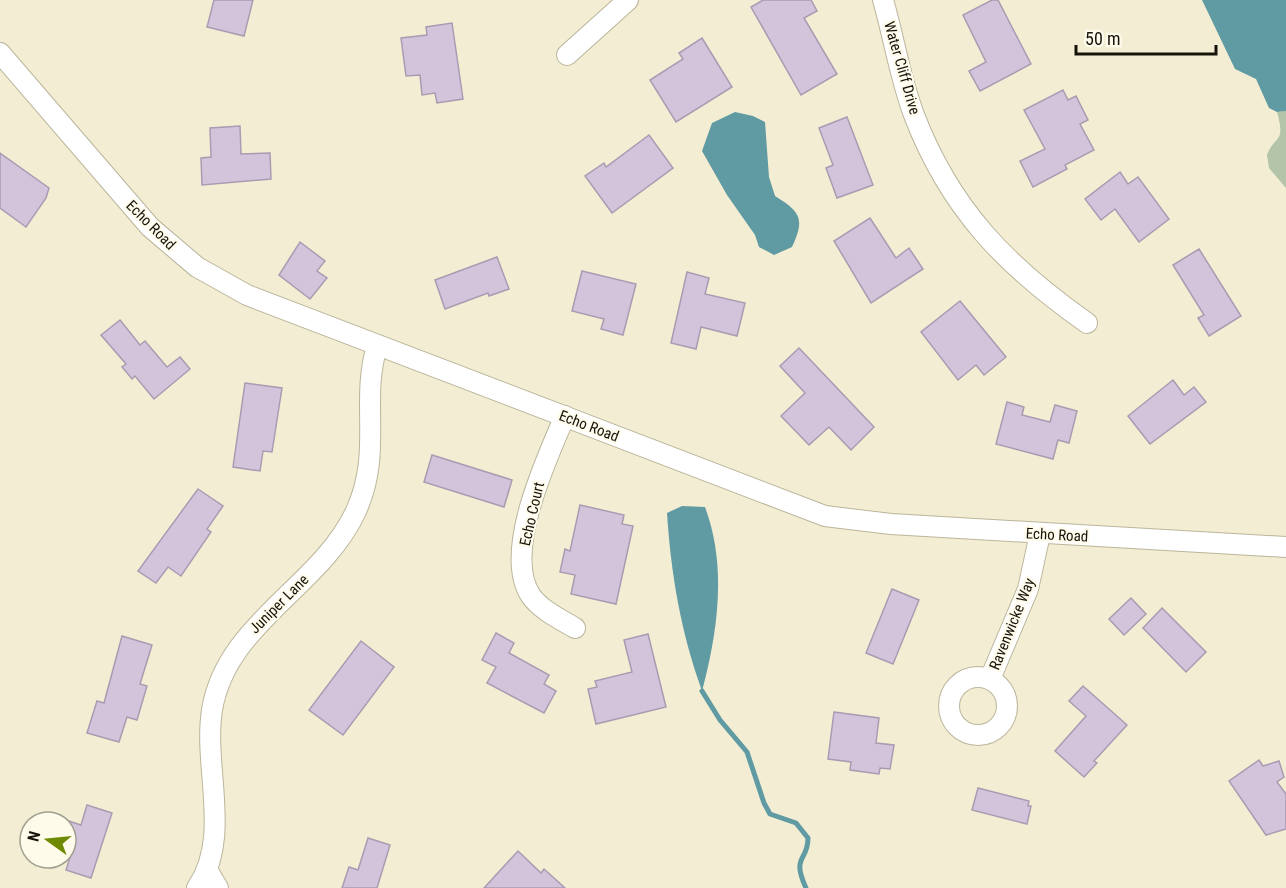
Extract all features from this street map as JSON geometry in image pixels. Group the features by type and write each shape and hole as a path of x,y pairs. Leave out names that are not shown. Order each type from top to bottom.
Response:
{"street":[{"path":"567,55 628,0"},
{"name":"Water Cliff Drive","path":"883,0 914,115 947,182 1000,254 1033,284 1087,323"},
{"name":"Echo Road","path":"0,53 150,227 197,267 247,295 806,511 879,524 1286,547"},
{"name":"Juniper Lane","path":"197,888 213,880 214,829 210,733 216,693 238,648 328,553 357,510 371,460 370,379 377,346"},
{"name":"Echo Court","path":"565,416 534,494 522,563 524,580 530,595 545,609 575,628"},
{"name":"Ravenwicke Way","path":"990,679 1028,589 1040,534"}],"green space":[{"path":"1286,111 1286,188 1269,168 1267,155 1280,134 1277,112"}],"water":[{"path":"1202,0 1286,0 1286,111 1277,112 1269,108 1256,79 1235,69"},
{"path":"735,112 753,116 765,122 769,177 775,196 790,207 798,217 798,229 792,247 774,255 759,247 755,235 727,195 702,151 712,123"},
{"path":"682,506 705,507 716,552 718,599 716,622 702,691 683,626 671,559 667,513"}],"building":[{"path":"214,0 253,0 244,36 207,27"},
{"path":"763,0 811,0 817,11 804,18 837,74 801,95 751,7"},
{"path":"992,0 998,0 1031,64 980,91 969,71 986,62 963,15"},
{"path":"452,23 463,99 437,103 435,93 422,95 420,75 406,76 401,38 427,35 426,27"},
{"path":"702,38 732,87 676,122 650,80 683,59 679,53"},
{"path":"1063,90 1068,100 1076,96 1088,120 1080,124 1094,150 1065,165 1067,169 1033,187 1020,161 1045,149 1024,110"},
{"path":"847,117 873,185 837,198 826,168 833,165 819,128"},
{"path":"240,126 241,154 270,153 271,179 202,185 201,158 211,157 210,128"},
{"path":"649,135 673,168 612,213 585,176 604,163 606,167"},
{"path":"0,153 49,188 46,198 26,227 0,208"},
{"path":"1120,172 1128,184 1138,177 1169,219 1139,242 1115,209 1101,220 1085,199"},
{"path":"870,218 896,258 909,248 923,269 871,303 834,241"},
{"path":"300,242 325,261 317,271 327,278 310,299 279,275"},
{"path":"1199,249 1241,316 1209,336 1198,318 1204,315 1173,265"},
{"path":"497,257 509,289 489,296 488,293 445,309 435,280"},
{"path":"582,271 636,284 623,335 601,329 604,319 572,311"},
{"path":"687,272 709,278 705,294 745,303 737,336 701,327 696,349 671,343"},
{"path":"960,301 1006,357 984,375 976,365 958,380 921,332"},
{"path":"120,320 140,345 145,341 167,367 180,357 190,369 154,399 135,376 132,379 122,367 126,364 101,335"},
{"path":"799,348 874,427 851,450 829,427 809,445 781,416 805,393 780,366"},
{"path":"1173,380 1184,395 1194,387 1206,402 1150,444 1128,416"},
{"path":"245,383 282,388 272,452 263,451 260,471 233,467"},
{"path":"1007,402 1024,407 1022,415 1050,422 1055,405 1077,411 1069,443 1058,440 1053,459 996,444"},
{"path":"432,455 512,480 504,507 424,482"},
{"path":"198,489 223,506 207,529 211,532 181,576 168,567 156,583 138,571"},
{"path":"580,505 624,515 622,524 633,526 616,604 571,594 575,575 560,572 565,549 570,551"},
{"path":"892,589 919,600 893,664 866,653"},
{"path":"1131,598 1146,614 1124,635 1109,619"},
{"path":"1162,608 1206,652 1186,672 1143,628"},
{"path":"496,633 514,643 509,653 549,675 544,684 556,691 544,713 487,683 496,667 482,660"},
{"path":"648,634 666,707 596,724 588,689 597,687 595,681 632,672 624,640"},
{"path":"122,636 152,645 140,684 147,686 137,720 127,717 119,742 87,733 97,701 104,703"},
{"path":"361,641 394,667 343,735 309,710"},
{"path":"1083,686 1127,725 1094,761 1097,763 1084,777 1055,751 1086,716 1069,701"},
{"path":"834,712 879,718 876,743 894,745 890,769 880,768 879,774 850,770 851,762 828,759"},
{"path":"1259,760 1263,766 1279,761 1284,777 1277,782 1286,794 1286,829 1266,835 1229,781"},
{"path":"978,788 1029,801 1028,806 1031,806 1027,824 972,810"},
{"path":"87,805 112,813 91,878 66,870 78,870 78,824 81,825"},
{"path":"368,838 390,845 377,888 342,888 349,867 358,870"},
{"path":"518,851 541,873 544,869 565,888 484,888"}],"waterway":[{"path":"702,691 720,720 747,752 770,814 796,823 808,838 806,851 800,864 806,888"}]}
